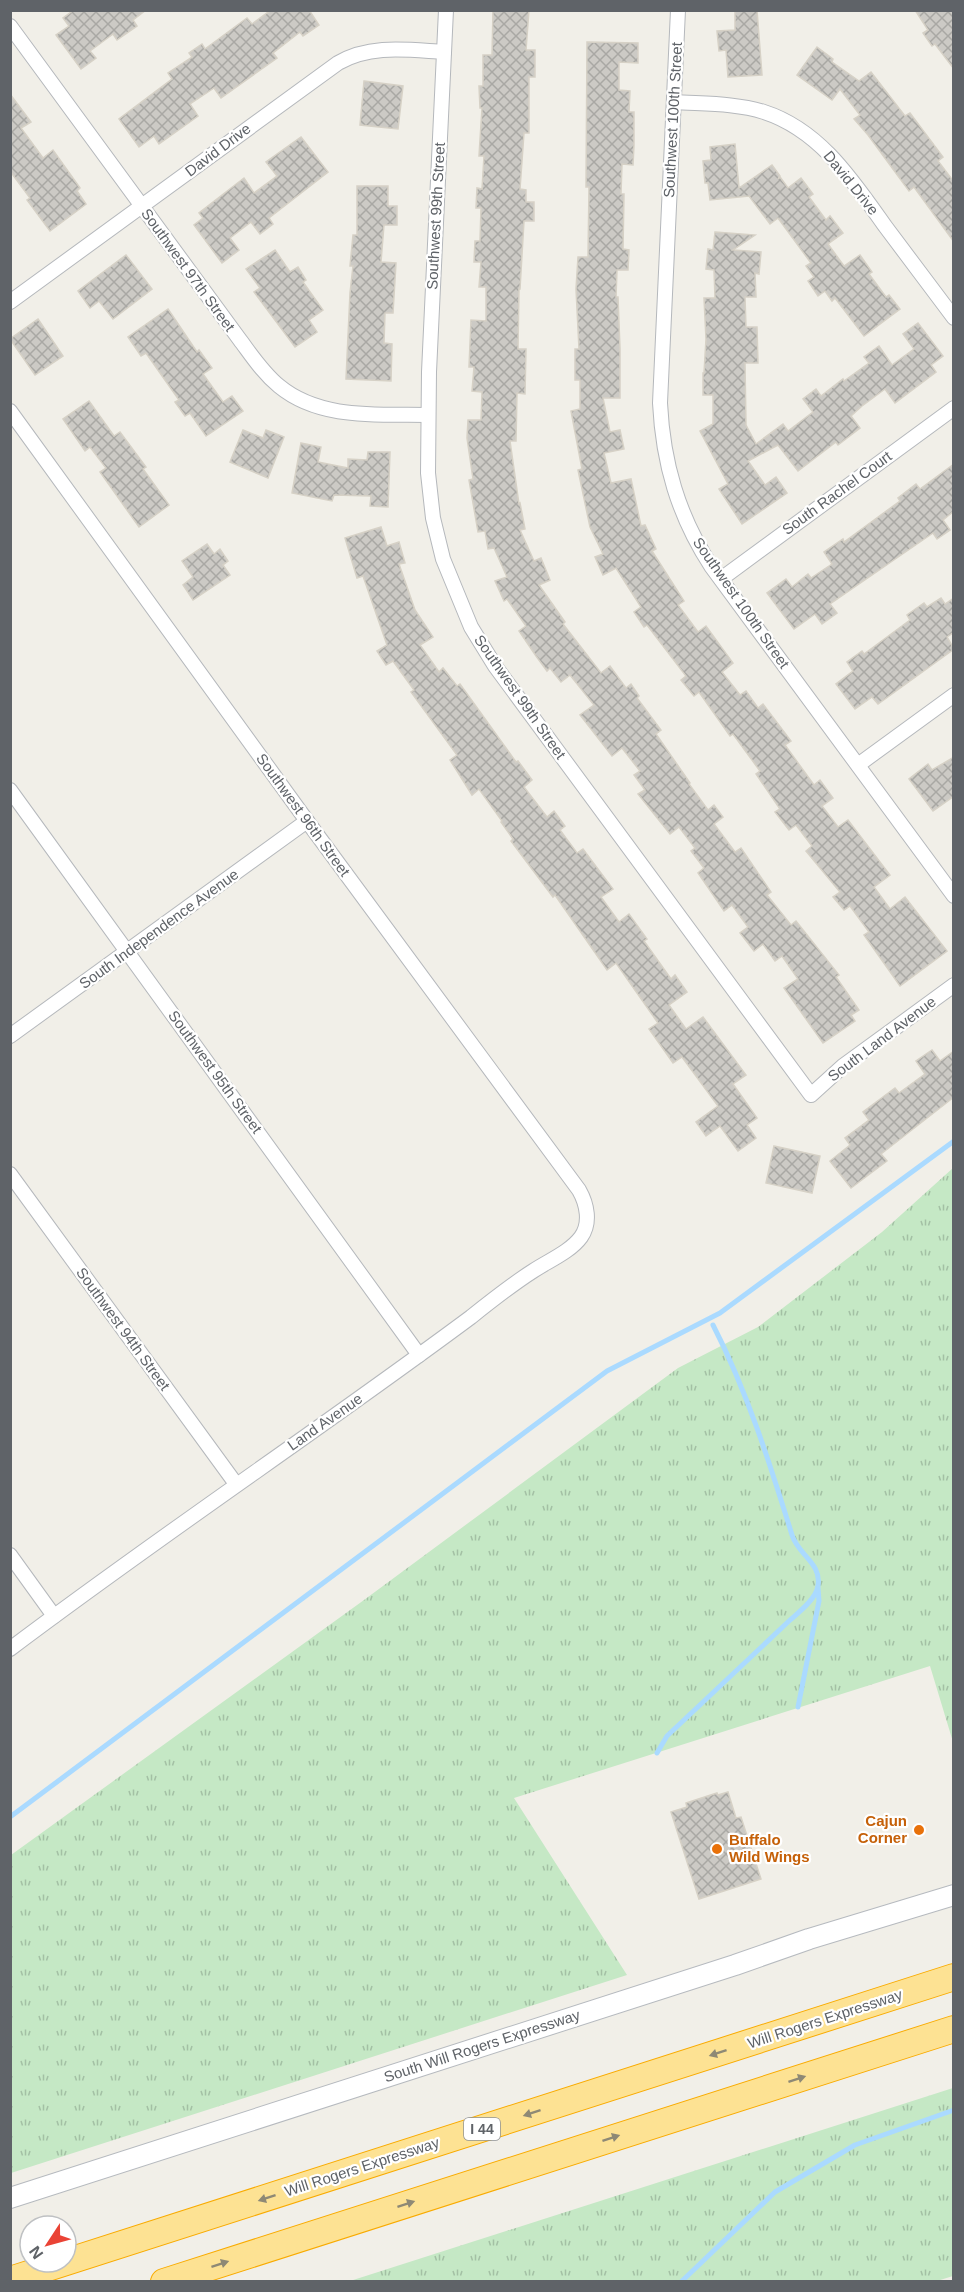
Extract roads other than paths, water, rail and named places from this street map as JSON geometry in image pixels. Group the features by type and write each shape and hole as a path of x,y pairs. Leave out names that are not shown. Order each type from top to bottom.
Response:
{"highway":[{"name":"Will Rogers Expressway","path":"10,2280 954,1977"},
{"path":"164,2282 954,2029"}],"main road":[{"name":"South Will Rogers Expressway","path":"10,2198 735,1965 809,1939 954,1895"}],"street":[{"name":"Southwest 99th Street","path":"446,10 428,415 428,473 437,534 452,582 481,644 811,1095"},
{"name":"Southwest 100th Street","path":"678,10 660,403 667,467 684,518 720,579 954,896"},
{"name":"Southwest 97th Street","path":"10,26 262,370 280,387 304,402 324,409 428,415"},
{"name":"David Drive","path":"10,302 345,58 361,52 379,50 444,52"},
{"name":"David Drive","path":"674,102 714,104 765,112 795,126 810,137 830,154 850,178 954,318"},
{"name":"South Rachel Court","path":"720,579 954,408"},
{"name":"Southwest 96th Street","path":"10,411 307,821 579,1190 586,1207 586,1221"},
{"path":"858,765 954,695"},
{"name":"Southwest 95th Street","path":"10,790 419,1355"},
{"name":"South Independence Avenue","path":"10,1036 307,821"},
{"name":"South Land Avenue","path":"811,1095 843,1066 954,985"},
{"name":"Southwest 94th Street","path":"10,1173 236,1484"},
{"name":"Land Avenue","path":"10,1649 531,1272 575,1244 583,1233 586,1221"},
{"path":"10,1555 54,1616"}],"waterway":[{"path":"10,1817 607,1371 720,1313 954,1141"},
{"path":"657,1753 667,1736 806,1605 814,1596 818,1586 818,1578 813,1565 792,1535 747,1402 713,1325"},
{"path":"798,1707 819,1601 818,1588"},
{"path":"681,2282 775,2192 855,2145 954,2110"}],"place":[{"name":"Cajun Corner","path":"919,1830"},
{"name":"Buffalo Wild Wings","path":"717,1849"}]}
